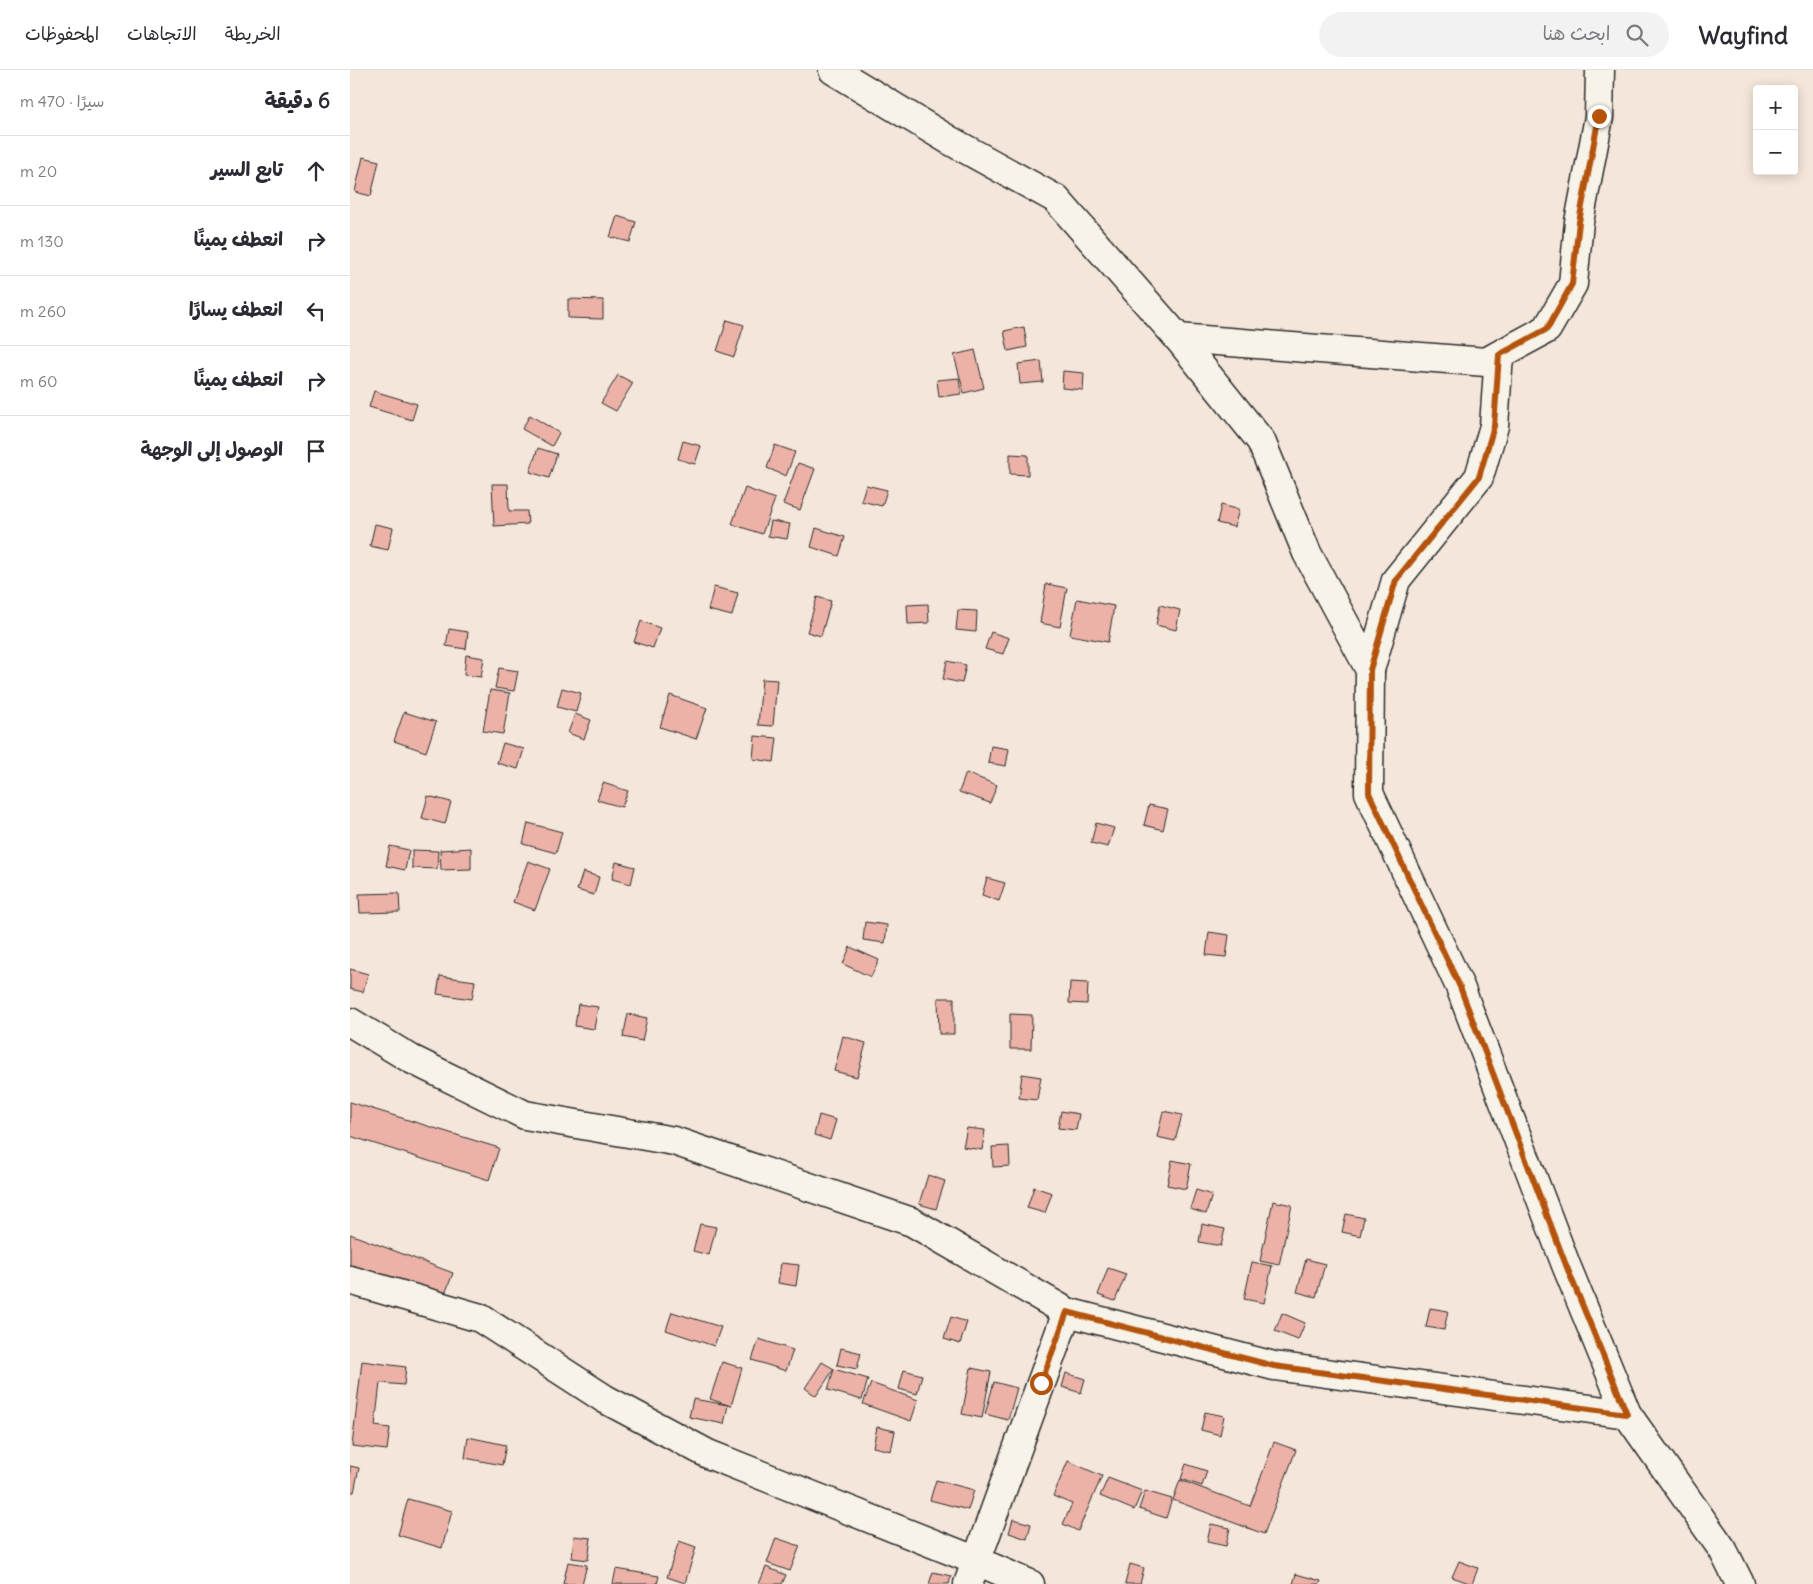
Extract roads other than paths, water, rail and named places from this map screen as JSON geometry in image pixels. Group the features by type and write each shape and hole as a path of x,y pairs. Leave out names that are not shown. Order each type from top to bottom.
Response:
{"street":[{"path":"832,70 949,140 1056,199 1178,338 1261,440 1307,553 1370,670"},
{"path":"1178,338 1486,362 1547,329 1572,284 1579,222 1599,116 1600,70"},
{"path":"1499,355 1494,426 1479,477 1396,580 1370,670 1369,793 1460,987 1566,1265 1627,1414 1723,1550 1740,1584"},
{"path":"350,1022 411,1059 525,1115 674,1141 912,1222 1067,1312 1274,1366 1627,1414"},
{"path":"350,1280 480,1318 605,1399 708,1454 972,1573 1030,1584"},
{"path":"972,1573 1067,1312"}]}
